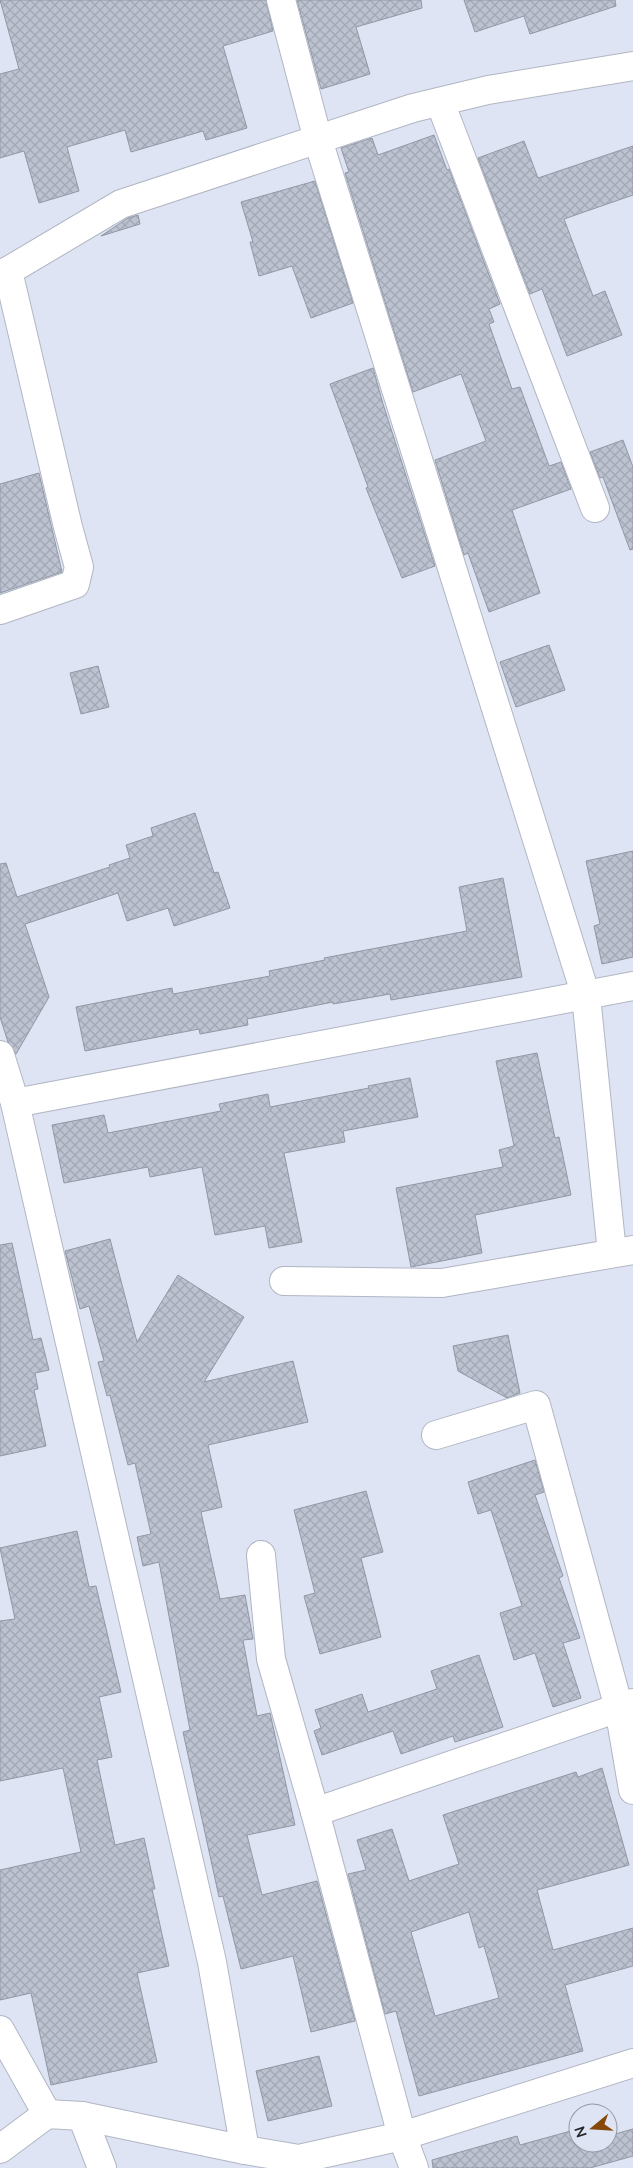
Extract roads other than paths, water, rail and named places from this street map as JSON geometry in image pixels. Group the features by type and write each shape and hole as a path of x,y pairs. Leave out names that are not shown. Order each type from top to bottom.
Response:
{"street":[{"path":"281,0 318,140 586,996 622,1251 442,1283 284,1281"},
{"path":"0,610 75,584 79,567 4,272 121,204 413,108 488,90 633,66"},
{"path":"440,102 595,508"},
{"path":"15,1103 633,986"},
{"path":"0,1055 15,1103 212,1962 245,2150"},
{"path":"436,1435 536,1405 626,1706 633,1790"},
{"path":"261,1555 271,1658 315,1812 402,2136 414,2168"},
{"path":"315,1812 626,1706"},
{"path":"0,2030 47,2114"},
{"path":"0,2149 47,2114 82,2116 245,2150 299,2159 402,2136 633,2063"},
{"path":"82,2116 102,2168"}]}
